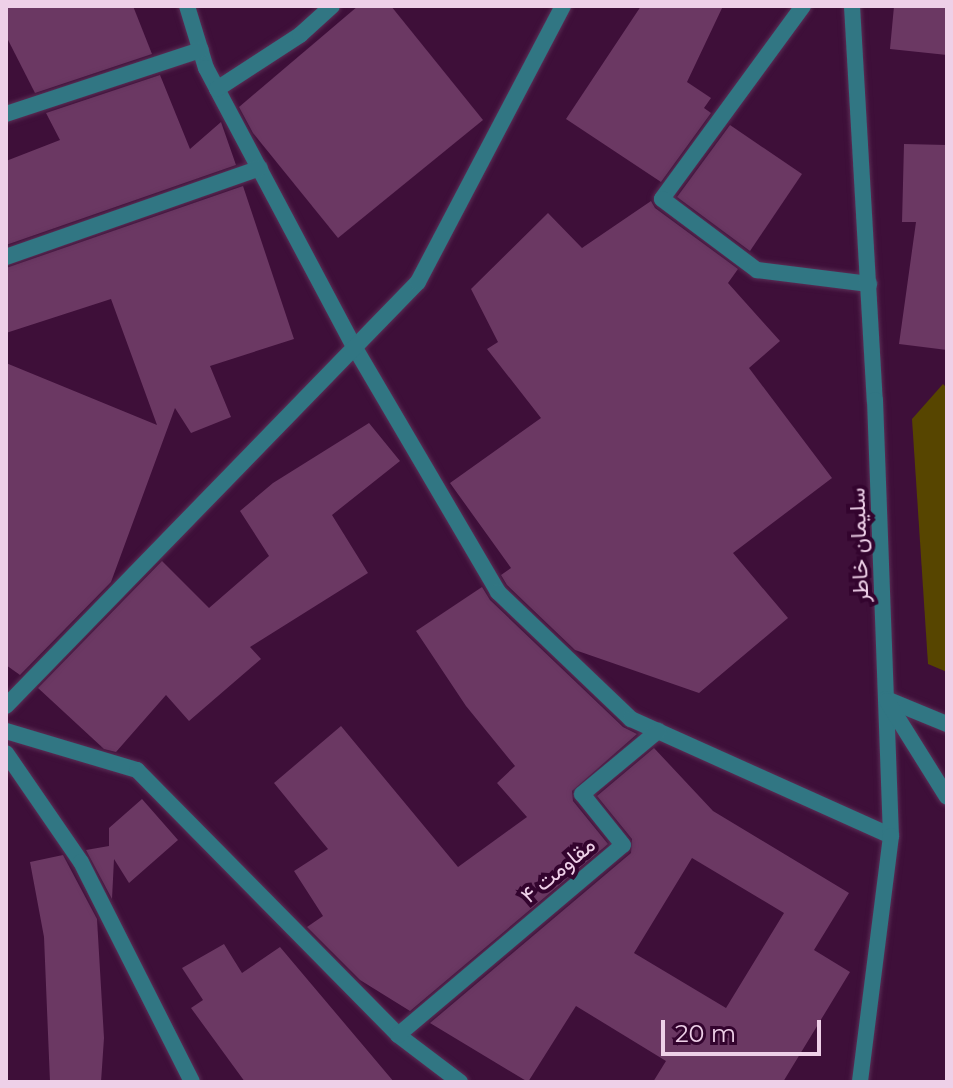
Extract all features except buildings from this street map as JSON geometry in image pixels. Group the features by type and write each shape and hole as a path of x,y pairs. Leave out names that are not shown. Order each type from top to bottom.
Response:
{"street":[{"path":"187,6 217,89 355,348 498,592 631,719 891,836"},
{"path":"217,89 300,35 332,6"},
{"path":"6,706 418,282 563,6"},
{"path":"803,6 662,199 757,270 869,284"},
{"name":"سلیمان خاطر","path":"852,6 869,284 891,836 860,1082"},
{"path":"6,114 201,50"},
{"path":"6,257 260,168"},
{"path":"886,699 947,724"},
{"path":"886,699 947,797"},
{"path":"6,731 137,770 398,1035 460,1082"},
{"name":"مقاومت ۴","path":"398,1035 623,845 582,794 658,731"},
{"path":"6,753 81,862 192,1082"}],"shaded area":[{"path":"943,384 947,388 947,672 928,664 912,419"}]}
